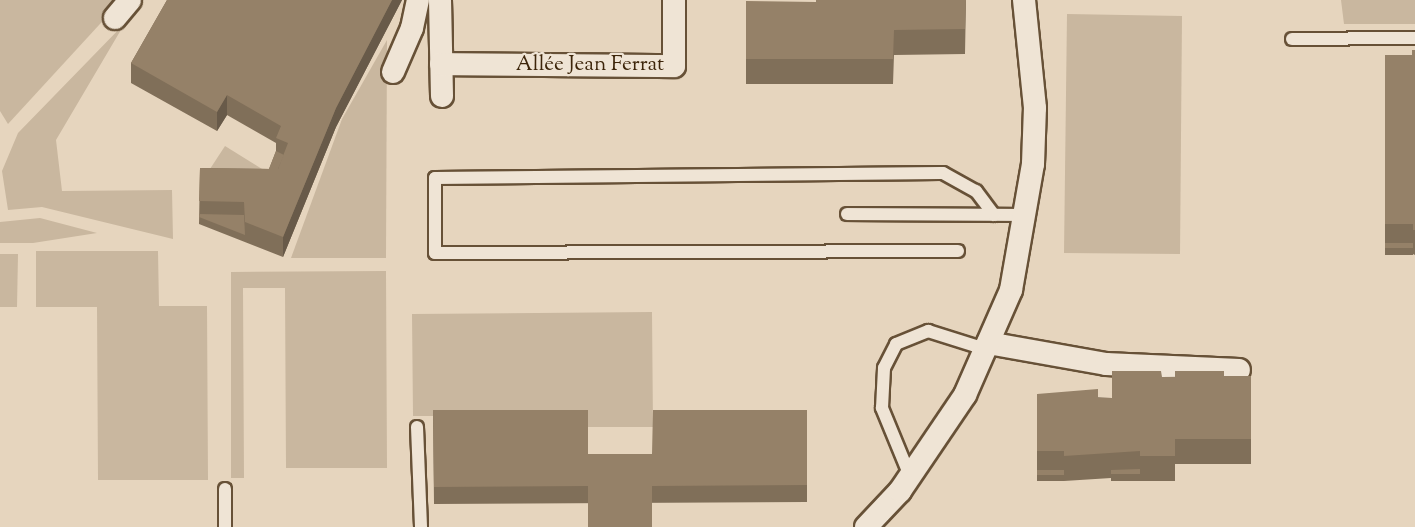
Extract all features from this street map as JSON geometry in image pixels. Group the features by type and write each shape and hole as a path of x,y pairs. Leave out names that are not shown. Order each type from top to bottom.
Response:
{"street":[{"path":"116,18 130,0"},
{"path":"393,72 412,28 418,0"},
{"path":"440,0 442,96"},
{"name":"Allée Jean Ferrat","path":"441,64 674,66 674,0"},
{"path":"866,527 910,476 965,395 1011,290 1025,215 1035,108 1024,0"},
{"path":"987,346 1106,364 1239,370"}],"lane":[{"path":"1292,39 1415,39"},
{"path":"958,251 435,253 435,178 943,173 976,190 994,215"},
{"path":"847,214 1025,215"},
{"path":"910,476 882,408 884,368 896,344 928,331 987,346"},
{"path":"417,427 421,527"},
{"path":"225,489 225,527"}],"shaded area":[{"path":"0,0 122,0 8,124 0,111"},
{"path":"1341,0 1415,0 1415,24 1344,24"},
{"path":"1067,14 1182,16 1180,254 1064,253"},
{"path":"125,23 56,140 62,191 172,190 173,239 42,207 8,210 2,171 18,133"},
{"path":"387,40 386,258 291,258 342,119"},
{"path":"225,146 262,169 208,172"},
{"path":"40,218 97,233 33,243 0,243 0,222"},
{"path":"36,251 158,251 159,306 207,306 208,480 98,480 97,307 36,307"},
{"path":"0,254 18,254 17,307 0,307"},
{"path":"386,271 387,468 286,468 285,288 243,288 244,478 231,478 231,272"},
{"path":"652,312 653,427 433,427 433,416 413,416 412,314"}],"building":[{"path":"167,0 392,0 336,108 283,237 245,222 244,202 199,201 200,168 278,169 288,143 276,138 281,126 227,95 217,112 131,63"},
{"path":"816,0 966,0 965,29 894,30 893,59 746,59 746,1 816,2"},
{"path":"1412,50 1415,50 1415,230 1413,230 1413,224 1385,224 1385,55 1412,55"},
{"path":"276,151 284,155 278,169 269,169"},
{"path":"199,214 244,215 245,235 199,217"},
{"path":"1385,243 1413,243 1413,248 1385,248"},
{"path":"1112,371 1161,371 1162,377 1175,377 1175,371 1224,371 1224,376 1251,376 1251,439 1175,439 1175,456 1140,456 1140,451 1064,456 1064,451 1037,451 1037,394 1098,389 1098,398 1112,398"},
{"path":"433,410 588,410 588,454 652,454 653,410 807,410 807,485 652,486 652,527 588,527 588,486 434,487"},
{"path":"1140,469 1140,474 1111,474 1111,470"},
{"path":"1037,470 1064,470 1064,475 1037,475"}]}
